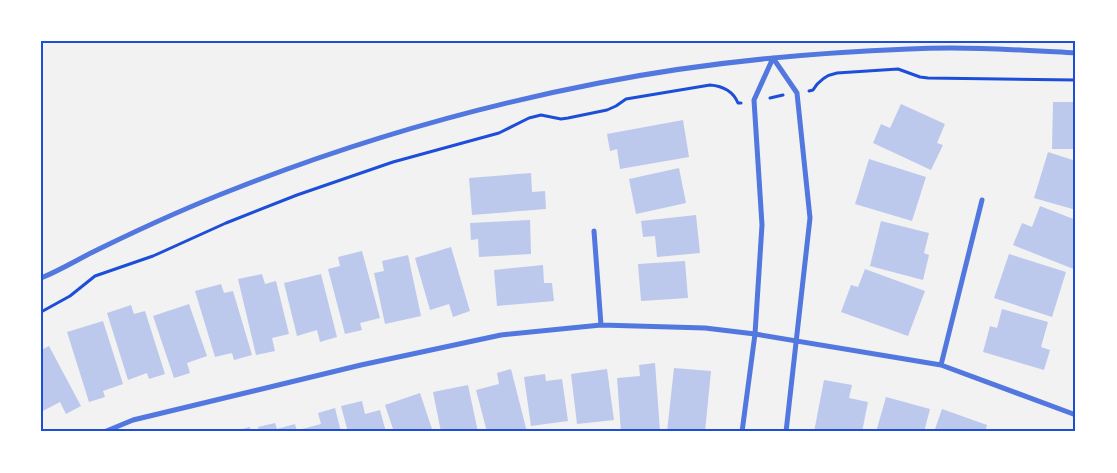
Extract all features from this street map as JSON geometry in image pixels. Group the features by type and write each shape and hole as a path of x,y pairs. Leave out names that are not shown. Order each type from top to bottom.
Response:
{"street":[{"path":"42,278 157,221 219,195 307,162 394,133 484,108 600,82 668,71 773,58 910,49 998,49 1076,53"},
{"path":"773,58 797,93 810,218 798,341 786,432"},
{"path":"742,432 754,334 762,225 754,100 773,58"},
{"path":"942,365 982,200"},
{"path":"594,231 601,325"},
{"path":"104,432 133,420 361,365 502,336 601,325 705,328 754,334 942,365 1076,415"}],"path":[{"path":"41,312 70,296 87,280 106,270 153,256 226,223 297,195 393,162 499,133 529,118 541,115 561,119 568,118 607,110 626,99 710,85 724,88 730,92 738,103 813,90 821,79 837,73 898,69 928,78 1076,80"}],"building":[{"path":"1053,102 1076,102 1076,149 1052,149"},
{"path":"901,104 945,124 937,143 943,145 931,170 873,143 881,124 890,128"},
{"path":"683,120 689,157 620,169 617,149 610,151 607,134"},
{"path":"1048,152 1076,161 1076,210 1034,198"},
{"path":"869,159 926,177 912,221 855,204"},
{"path":"679,168 686,203 636,214 629,179"},
{"path":"531,173 532,192 545,191 546,209 472,215 469,178"},
{"path":"1040,206 1076,220 1076,270 1013,245 1022,223 1032,227"},
{"path":"696,215 700,253 657,257 655,236 643,237 641,221"},
{"path":"530,220 531,254 479,257 478,239 471,240 470,223"},
{"path":"881,221 929,233 924,253 929,255 923,280 870,266"},
{"path":"451,247 470,311 453,317 449,304 430,310 415,258"},
{"path":"362,251 380,318 360,323 362,330 345,334 328,269 340,266 338,257"},
{"path":"1009,254 1066,272 1052,317 994,298"},
{"path":"408,255 421,316 385,324 374,273 384,271 382,261"},
{"path":"685,261 688,298 641,301 638,264"},
{"path":"543,265 544,283 552,283 554,301 497,306 494,270"},
{"path":"865,269 925,291 908,336 841,312 851,285 858,287"},
{"path":"262,274 265,284 276,281 289,334 272,338 275,351 256,355 238,279"},
{"path":"321,274 337,337 320,342 317,330 297,336 284,283"},
{"path":"221,284 224,293 233,291 252,355 234,360 232,353 215,357 195,291"},
{"path":"189,304 207,356 187,363 190,373 174,378 153,316"},
{"path":"131,305 134,314 145,311 165,374 149,379 147,373 128,380 107,313"},
{"path":"1002,309 1048,322 1041,347 1050,350 1044,370 983,352 990,326 997,328"},
{"path":"103,321 123,384 103,391 105,397 89,402 67,332"},
{"path":"49,346 81,406 66,414 60,402 41,412 41,350"},
{"path":"655,363 660,431 621,432 617,378 640,376 639,365"},
{"path":"674,368 711,371 705,432 667,432"},
{"path":"511,369 527,432 487,432 476,390 499,384 497,373"},
{"path":"607,369 614,420 577,424 571,374"},
{"path":"545,374 546,381 562,379 568,421 531,426 524,377"},
{"path":"824,380 852,385 849,398 868,402 862,432 814,432"},
{"path":"468,385 478,432 441,432 433,392"},
{"path":"420,393 433,432 394,432 385,405"},
{"path":"886,397 930,409 924,432 876,432"},
{"path":"362,401 365,414 380,410 386,432 348,432 341,406"},
{"path":"335,408 341,432 303,432 302,429 321,424 318,413"},
{"path":"942,409 987,425 985,432 934,432"},
{"path":"275,423 277,429 295,424 297,432 259,432 258,427"},
{"path":"250,427 251,432 234,432 234,431"}]}
